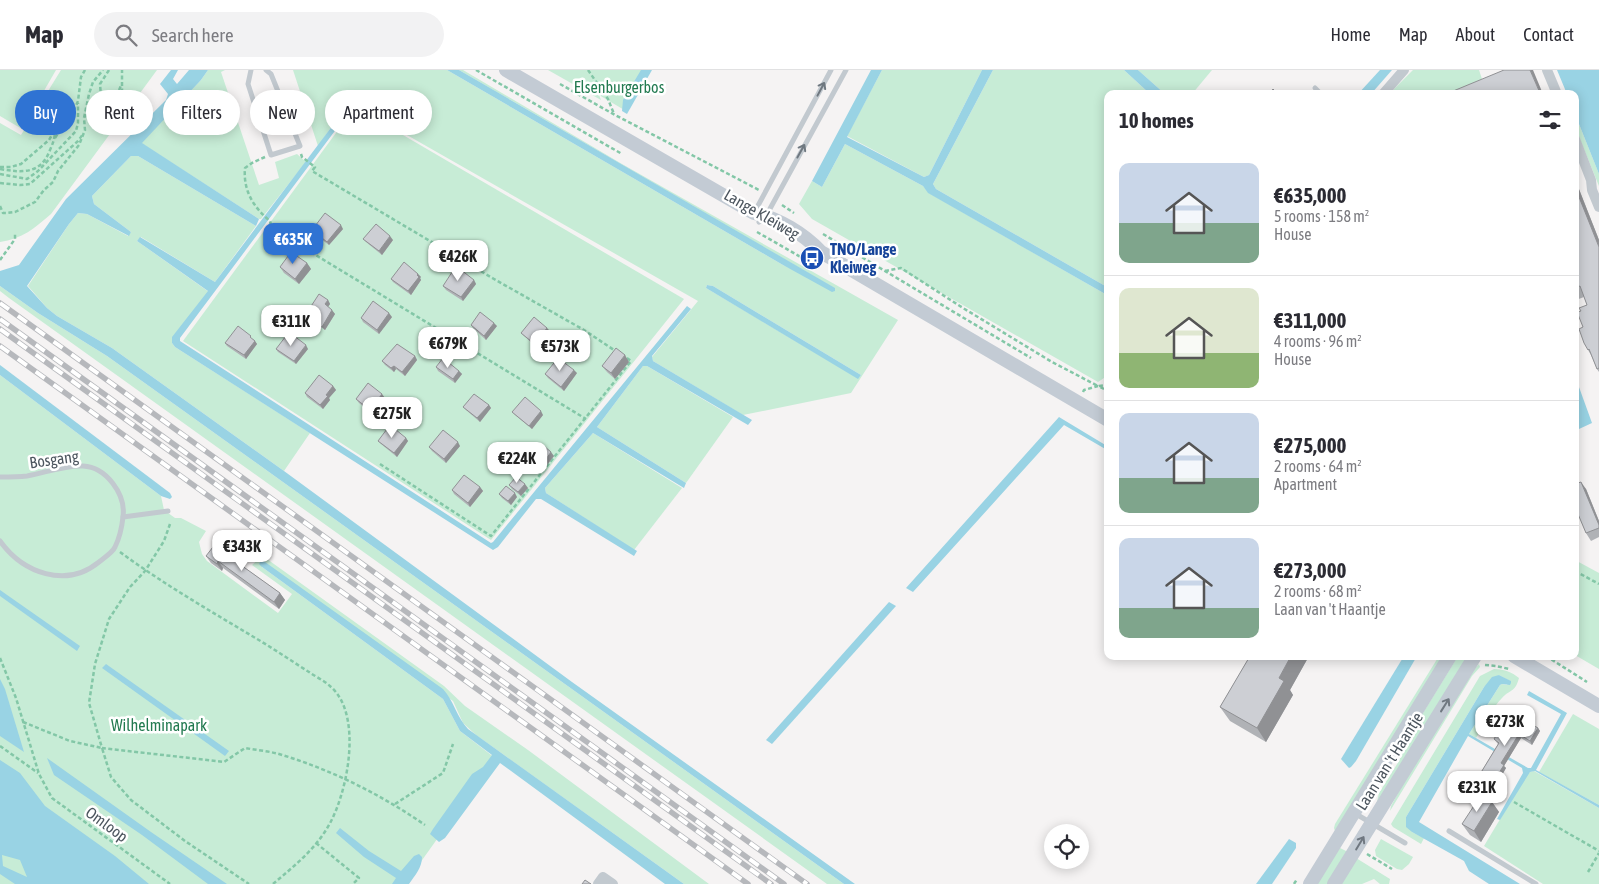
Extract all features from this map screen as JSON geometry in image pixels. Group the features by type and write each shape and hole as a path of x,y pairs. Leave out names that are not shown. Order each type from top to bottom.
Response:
{"street":[{"name":"Lange Kleiweg","path":"506,70 806,249 820,252 1104,418"},
{"path":"1386,90 1404,70"},
{"path":"1547,70 1555,90"},
{"path":"1579,148 1599,208"},
{"name":"Laan van 't Haantje","path":"1310,884 1448,660"},
{"name":"Laan van 't Haantje","path":"1334,884 1473,660"},
{"path":"1513,663 1599,706"},
{"path":"601,880 613,884"}],"lane":[{"path":"251,70 248,84 271,154 300,146 271,74 266,70"},
{"path":"759,220 765,193 832,70"},
{"path":"759,220 774,199 846,70"},
{"name":"Bosgang","path":"0,477 26,476 62,468 84,466 102,472 112,482 121,498 124,517 115,548"},
{"path":"124,517 168,511"},
{"path":"0,541 21,562 51,576 70,576 92,568 115,548"},
{"path":"1354,813 1405,843"},
{"path":"1449,830 1536,884"}],"path":[{"path":"0,174 27,179 38,172 76,131 81,77 85,70"},
{"path":"0,206 3,213 15,212 35,202 53,182 58,171 79,145 84,130 84,118 93,82 103,70"},
{"path":"109,70 100,84 100,96 103,98 112,99 120,89 122,78"},
{"path":"84,118 92,111 118,99 122,91 122,70"},
{"path":"476,70 629,158"},
{"path":"588,70 608,99 615,115"},
{"name":"Lange Kleiweg","path":"559,84 765,193"},
{"path":"76,106 78,101"},
{"path":"0,183 20,186 30,184 78,141 84,130"},
{"path":"0,168 21,164 49,140 52,135"},
{"path":"0,168 20,172 37,168 46,160 57,135"},
{"path":"271,154 245,168 244,182 246,189 271,225 314,254 586,419"},
{"path":"305,159 315,167 312,171 584,330 631,361 491,536 380,464"},
{"name":"Lange Kleiweg","path":"774,199 798,217"},
{"name":"Lange Kleiweg","path":"759,220 814,265"},
{"name":"Lange Kleiweg","path":"822,233 1034,359"},
{"path":"0,260 16,239 15,234"},
{"path":"884,271 901,268 1052,362 1104,389"},
{"path":"1098,386 1104,385"},
{"path":"1084,390 1092,394"},
{"path":"170,524 164,541 109,619 95,664 89,703 111,777 131,800 185,841 249,884"},
{"path":"115,548 145,570 274,649 332,688 345,707 350,741 346,778 341,800 327,829 306,856 273,884"},
{"path":"1579,573 1599,584"},
{"name":"Omloop","path":"0,658 39,774 52,798 170,884"},
{"path":"1552,660 1592,685"},
{"path":"1487,666 1513,663"},
{"path":"23,722 70,741 102,748 224,762 245,748 278,754 346,778 395,804 425,825"},
{"path":"395,804 443,773 453,744"},
{"name":"Omloop","path":"0,746 39,774"},
{"path":"1514,802 1599,852 1588,872"},
{"path":"316,843 359,878 353,884"}],"green space":[{"path":"0,70 56,70 44,90 15,90 15,125 0,116"},
{"path":"61,70 157,70 142,90 86,90 86,135 109,135 51,214 22,236 0,242 0,123 15,132 15,135 76,135 76,90 49,90"},
{"path":"208,70 225,70 221,72 227,90 191,90"},
{"path":"293,70 447,70 783,265 834,288 459,70 463,70 622,164 898,320 851,393 743,415 653,361 652,357 698,301 407,135 432,135 432,90 325,90 326,135 318,146 314,135 315,90 300,90","holes":["707,285 713,286 861,375 858,378 706,288"]},
{"name":"Elsenburgerbos","path":"548,70 644,70 626,111 599,95 601,100"},
{"path":"882,70 982,70 929,175 924,177 847,136"},
{"path":"993,70 1124,70 1146,90 1104,90 1104,285 936,189 933,184"},
{"path":"1138,70 1212,70 1195,90 1160,90"},
{"path":"1413,70 1479,70 1482,79 1459,90 1393,90"},
{"path":"163,120 163,135 240,135 240,128 259,185 279,178 275,162 297,154 306,162 261,219 259,219 141,143 149,135 153,135 153,130"},
{"path":"1579,124 1599,174 1599,186 1579,137"},
{"path":"334,135 403,135 684,299 491,540 183,341"},
{"path":"845,144 923,186 929,193 1104,293 1104,378 1098,382 812,219 799,204 812,181 822,187"},
{"path":"131,156 138,156 256,226 215,282 141,237 137,241 209,292 173,337 172,343 175,347 310,433 284,471 112,348 57,316 47,308 28,286 78,213 87,214 128,236 131,232 94,204 92,196"},
{"path":"0,286 38,313 107,356 844,884 827,884 9,298 0,291"},
{"path":"643,366 647,366 733,417 686,483 597,427"},
{"name":"Wilhelminapark","path":"0,375 161,496 164,510 175,518 181,518 206,531 199,542 202,554 207,561 278,613 292,594 252,565 261,557 267,559 444,686 465,706 528,750 709,884 684,884 476,735 463,723 453,701 264,563 262,567 443,699 460,731 495,758 405,884 0,884"},
{"path":"593,433 682,488 634,550 546,493 545,488"},
{"path":"1579,562 1599,573 1599,669 1579,657"},
{"path":"1437,660 1442,660 1335,831 1335,824"},
{"path":"1456,660 1466,660 1376,806 1379,793 1399,761 1410,734"},
{"path":"1479,664 1480,667 1472,676 1390,811 1409,773"},
{"path":"1494,669 1504,670 1513,674 1519,678 1517,683 1514,689 1498,702 1476,738 1469,734 1500,685 1507,685 1510,681 1499,675 1484,687 1406,817 1412,832 1424,838 1421,844 1391,824 1480,676"},
{"path":"1573,714 1599,729 1599,805 1539,772"},
{"path":"1534,771 1599,808 1599,884 1543,884 1484,846 1527,774"},
{"path":"1381,839 1413,857 1409,864 1402,870 1397,869 1376,856 1375,850"},
{"path":"1340,848 1348,852 1328,884 1316,884"},
{"path":"1356,858 1390,879 1389,884 1380,884 1374,879 1362,884 1339,884"}],"water":[{"path":"171,70 178,70 173,79 177,84 189,70 208,70 192,90 165,90 160,84"},
{"path":"447,70 459,70 835,288 835,291 832,292 783,265"},
{"path":"641,70 652,70 627,114 622,111 623,100"},
{"path":"871,70 882,70 847,137 924,177 929,175 982,70 993,70 933,184 936,189 1104,285 1104,293 928,193 923,186 845,144 822,187 812,181"},
{"path":"1124,70 1138,70 1160,90 1146,90"},
{"path":"1380,70 1392,70 1374,90 1362,90"},
{"path":"1557,70 1599,70 1599,174 1579,124 1579,90 1565,90"},
{"path":"163,103 163,121 153,131 153,113"},
{"path":"131,135 149,135 142,143 259,219 256,226 138,156 131,156 92,196 94,204 131,232 129,236 87,214 78,213 27,286 57,316 112,348 284,471 572,682 855,884 844,884 107,356 38,313 0,286 0,271 19,265 66,199"},
{"path":"325,135 332,135 180,338 180,341 491,543 687,306 691,309 652,356 653,361 752,420 748,425 647,366 643,366 597,427 686,483 684,488 593,433 545,488 546,493 637,551 634,556 541,499 536,499 498,547 493,550 175,347 172,343 172,337 208,291 137,241 140,237 215,282"},
{"path":"707,285 713,286 861,375 858,379 706,288"},
{"path":"0,365 170,493 172,497 170,499 161,496 0,375"},
{"path":"1579,387 1592,423 1579,429"},
{"path":"1059,417 1104,444 1104,448 1064,425 913,592 906,588"},
{"path":"261,561 443,689 468,729 684,884 665,884 500,763 445,838 439,842 430,834 433,829 472,774 483,767 492,755 460,731 443,699 262,567 259,564"},
{"path":"0,590 80,646 77,651 0,596"},
{"path":"889,602 896,606 772,744 766,740"},
{"path":"1402,660 1415,660 1356,761 1349,768 1341,759"},
{"path":"106,664 229,751 225,756 102,668"},
{"path":"1499,675 1511,681 1510,685 1500,685 1469,734 1531,768 1561,714 1527,695 1529,691 1567,713 1536,770 1599,805 1599,808 1535,771 1530,772 1500,820 1497,819 1523,773 1522,768 1468,736 1419,822 1520,884 1489,884 1469,871 1464,861 1406,827 1406,817 1484,687 1492,677"},
{"path":"0,679 5,689 24,752 0,736"},
{"path":"47,758 227,884 208,884 142,835 54,775"},
{"path":"0,760 20,773 45,806 115,856 149,884 15,884 0,874","holes":["2,855 20,860 27,877 3,866"]},
{"path":"340,828 369,851 401,871 414,856 419,854 422,857 418,871 409,884 392,884 396,878 364,857 336,833"},
{"path":"1289,839 1296,843 1296,848 1272,884 1256,884"}],"building":[{"path":"1504,70 1530,70 1539,90 1456,90"},
{"path":"1579,197 1599,247 1599,368 1597,369 1579,329 1583,327 1579,317 1579,312 1581,311 1579,308 1587,305 1580,286"},
{"path":"325,213 341,225 327,242 312,230"},
{"path":"376,224 390,236 379,251 363,239"},
{"path":"291,252 307,263 295,279 280,267"},
{"path":"404,262 419,277 408,291 391,279"},
{"path":"456,266 474,280 461,297 443,286"},
{"path":"319,294 328,300 325,304 332,310 322,327 306,314"},
{"path":"373,301 389,313 377,330 361,318"},
{"path":"480,312 494,323 484,336 471,325"},
{"path":"534,317 547,328 543,333 546,335 537,346 521,333"},
{"path":"238,326 255,341 244,355 225,343"},
{"path":"289,332 306,345 294,361 276,349"},
{"path":"397,344 415,356 402,372 394,366 391,368 382,361"},
{"path":"616,348 625,355 611,373 602,366"},
{"path":"443,358 459,371 453,379 436,367"},
{"path":"558,358 574,370 561,387 545,374"},
{"path":"319,375 333,386 326,395 328,396 320,405 305,393"},
{"path":"368,383 382,394 370,410 356,399"},
{"path":"474,394 489,405 477,418 463,407"},
{"path":"525,397 541,411 529,426 512,412"},
{"path":"390,425 406,438 394,453 378,441"},
{"path":"443,430 458,442 444,459 429,447"},
{"path":"544,446 551,452 544,462 536,456"},
{"path":"464,475 480,487 468,503 452,490"},
{"path":"516,477 525,484 518,492 509,485"},
{"path":"1581,482 1599,525 1599,528 1586,533 1579,516 1579,483"},
{"path":"506,486 515,493 508,501 499,494"},
{"path":"216,543 226,551 224,553 280,593 274,602 218,561 217,564 206,556"},
{"path":"1248,660 1289,660 1279,678 1284,681 1257,728 1220,707"},
{"path":"1508,716 1516,721 1518,716 1538,728 1530,741 1519,734 1501,763 1504,765 1490,787 1477,779 1499,743 1494,739"},
{"path":"1481,795 1492,802 1474,831 1462,824"},
{"path":"585,880 591,884 582,884"}],"railway":[{"path":"0,303 807,884"},
{"path":"0,319 784,884"},
{"path":"0,329 771,884"},
{"path":"0,346 748,884"}],"place":[{"name":"TNO/Lange Kleiweg","path":"812,258"}]}
